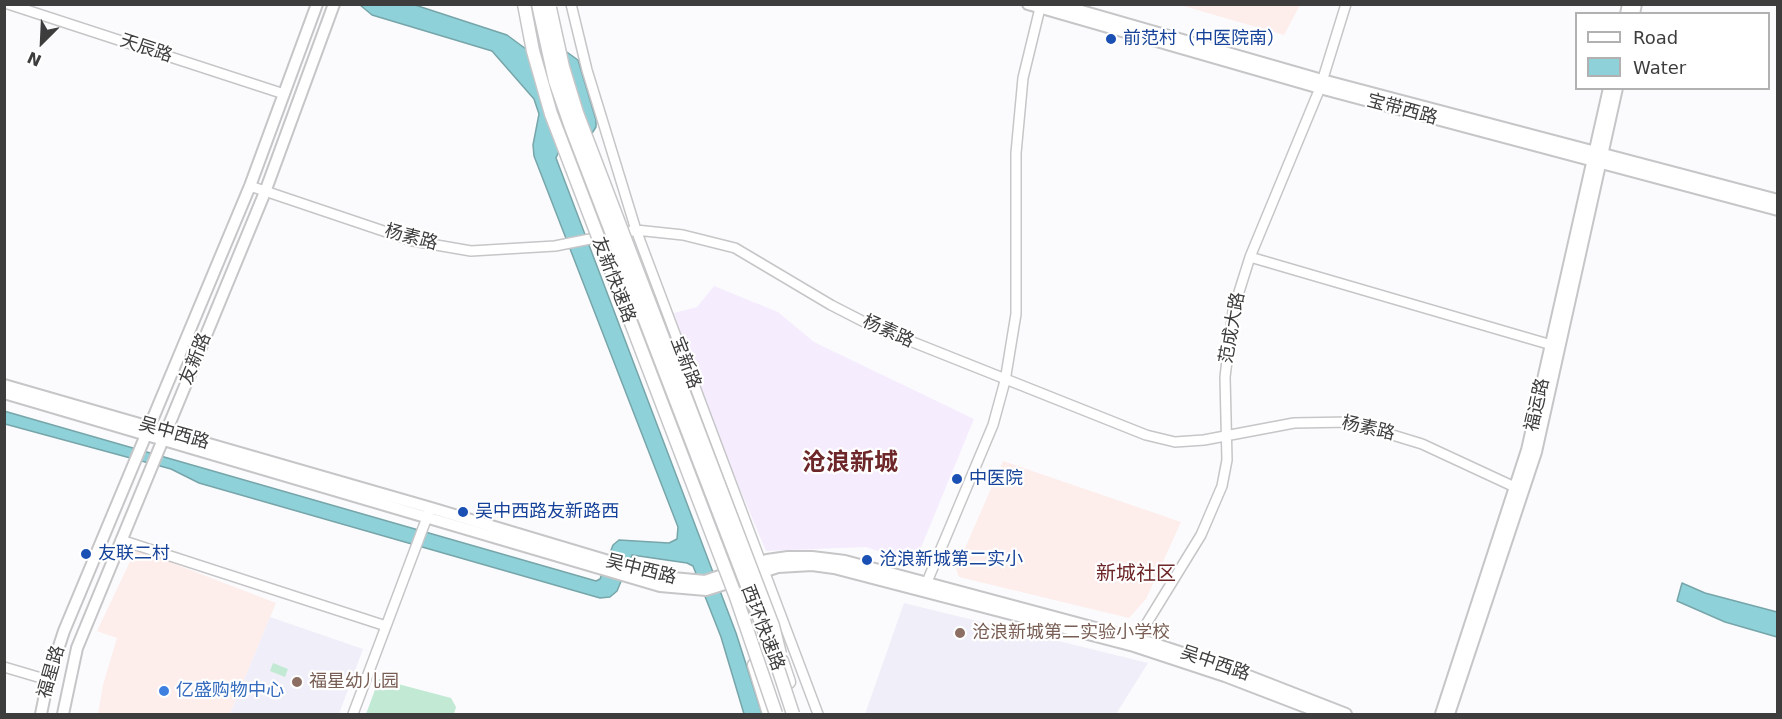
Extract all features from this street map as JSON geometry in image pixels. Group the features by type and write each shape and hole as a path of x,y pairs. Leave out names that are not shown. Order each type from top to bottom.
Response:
{"highway":[{"name":"友新快速路","path":"524,4 533,51 551,114 717,552"},
{"name":"友新快速路","path":"546,6 548,53 567,118 730,543"},
{"path":"546,6 563,67 591,151 760,571 773,626 799,714"},
{"name":"西环快速路","path":"730,543 774,656 793,714"},
{"name":"西环快速路","path":"717,552 736,597 776,714"},
{"path":"760,571 774,656"},
{"path":"736,597 769,714"}],"main road":[{"name":"友新路","path":"64,630 250,186 317,4"},
{"name":"友新路","path":"63,714 75,655 265,192 334,4"},
{"name":"宝带西路","path":"1028,4 1696,184 1778,210"},
{"name":"宝带西路","path":"1057,4 1321,84"},
{"name":"福运路","path":"1449,714 1520,490 1556,346 1597,158 1609,90"},
{"name":"福运路","path":"1597,158 1616,90"},
{"name":"宝带西路","path":"1696,184 1778,200"},
{"name":"吴中西路","path":"4,385 164,436 631,573 695,586 722,582 760,571 788,557 825,558 1235,671 1346,714"},
{"name":"吴中西路","path":"4,393 148,430"},
{"name":"福运路","path":"1441,714 1520,490"},
{"name":"福星路","path":"41,714 48,680 64,630"},
{"name":"吴中西路","path":"1135,642 1324,714"}],"street":[{"name":"天辰路","path":"8,4 284,94"},
{"name":"宝新路","path":"571,4 587,70 636,230 760,571 818,714"},
{"name":"范成大路","path":"1135,642 1201,535 1222,486 1227,460 1225,377 1233,311 1250,257 1321,84 1346,4"},
{"path":"924,587 993,425 1005,381 1016,314 1016,153 1022,88 1041,6"},
{"name":"杨素路","path":"250,186 413,241 471,252 555,246 636,230 683,235 735,248 851,316 1005,381 1146,435 1175,442 1204,440 1294,423 1350,422 1422,444 1520,490"},
{"path":"1250,257 1556,346"},
{"path":"353,714 429,512"},
{"path":"121,540 386,626"},
{"path":"4,667 48,680"}],"shaded area":[{"path":"1180,5 1300,5 1284,35"},
{"path":"714,286 778,312 814,342 974,419 918,555 902,559 866,547 766,551 700,394 674,313 697,307"},
{"path":"1003,461 1181,522 1146,599 1129,618 959,577 956,569"},
{"path":"136,549 276,603 230,714 98,714 103,685 117,638 97,631"},
{"name":"沧浪新城第二实验小学校","path":"904,603 1148,663 1116,714 865,714"},
{"name":"福星幼儿园","path":"270,617 363,649 339,714 230,714"}],"green space":[{"path":"273,663 288,669 285,677 270,671"},
{"path":"379,679 451,698 456,707 454,714 366,714"}],"water":[{"path":"360,5 415,5 507,35 530,52 564,50 578,60 596,120 596,127 587,141 559,151 556,158 736,633 762,714 744,714 721,637 693,566 687,563 632,555 617,591 610,597 600,598 199,483 171,469 5,424 4,411 596,581 600,579 613,545 619,540 669,543 677,539 678,527 534,156 533,145 539,114 534,99 492,51 372,15"},
{"path":"1682,583 1705,593 1777,612 1777,637 1725,622 1677,601"}],"place":[{"name":"前范村（中医院南）","path":"1111,39"},
{"name":"中医院","path":"957,479"},
{"name":"吴中西路友新路西","path":"463,512"},
{"name":"友联二村","path":"86,554"},
{"name":"沧浪新城第二实小","path":"867,560"},
{"name":"沧浪新城第二实验小学校","path":"960,633"},
{"name":"福星幼儿园","path":"297,682"},
{"name":"亿盛购物中心","path":"164,691"}],"district":[{"name":"沧浪新城","path":"850,464"},
{"name":"新城社区","path":"1136,575"}]}
